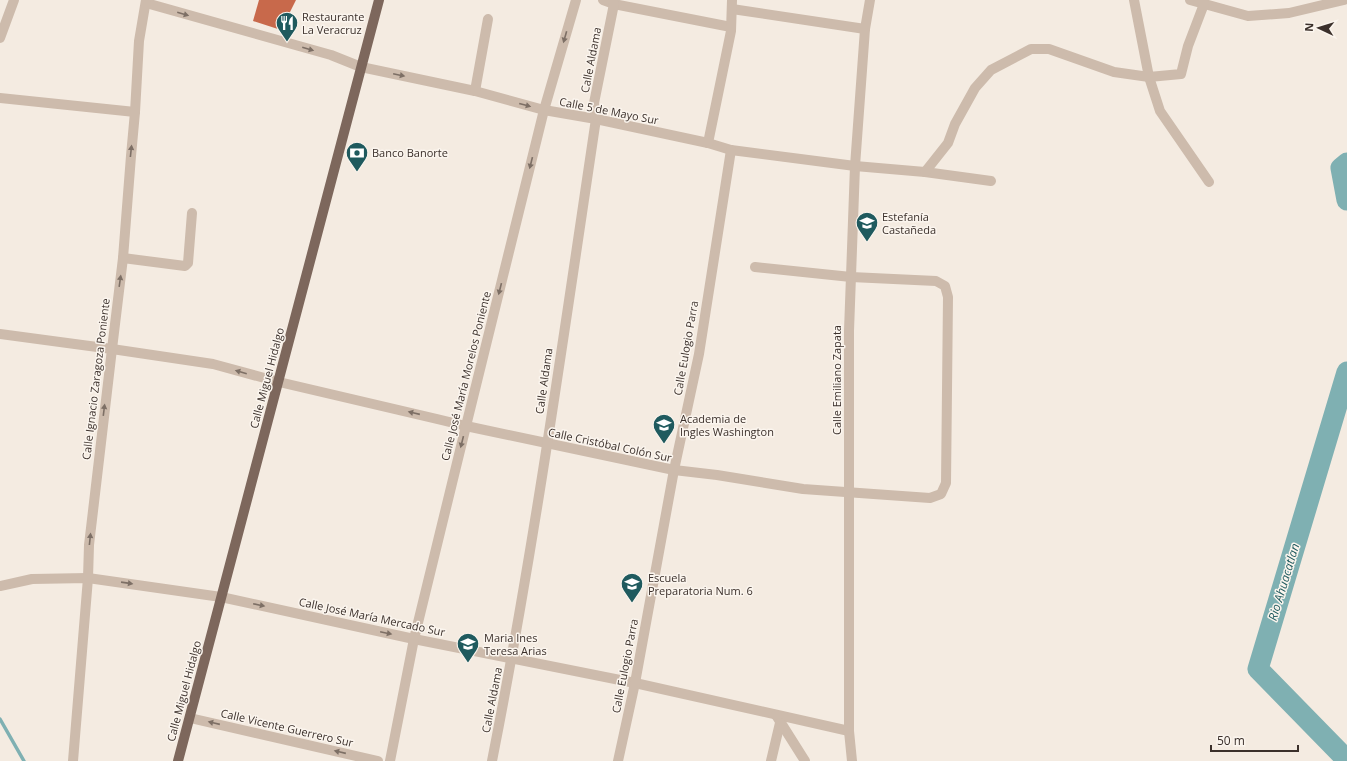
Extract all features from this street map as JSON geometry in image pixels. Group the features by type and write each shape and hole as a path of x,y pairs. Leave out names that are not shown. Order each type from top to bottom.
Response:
{"main road":[{"name":"Calle Miguel Hidalgo","path":"178,761 279,382 360,67 379,0"}],"street":[{"path":"0,34 14,0"},
{"name":"Calle José María Morelos Poniente","path":"390,761 414,639 466,426 544,110 576,0"},
{"path":"603,0 614,4 731,27"},
{"name":"Calle Emiliano Zapata","path":"852,761 849,746 849,331 856,166 866,29 870,0"},
{"path":"1134,0 1149,77 1160,111 1209,182"},
{"path":"1190,0 1248,16 1289,13 1344,0"},
{"name":"Calle 5 de Mayo Sur","path":"146,2 331,55 360,67 475,91 544,110 596,119 708,143 731,150 991,181"},
{"name":"Calle Ignacio Zaragoza Poniente","path":"73,761 88,578 89,545 124,258 139,41 146,2"},
{"name":"Calle Aldama","path":"492,761 512,659 548,444 596,119 594,103 614,4"},
{"path":"708,143 731,27 732,4 866,29"},
{"path":"925,172 948,143 955,124 974,88 992,70 1031,49 1049,49 1114,72 1149,77 1181,74 1188,46 1204,4"},
{"path":"475,91 488,19"},
{"path":"0,98 135,112"},
{"name":"Calle Eulogio Parra","path":"618,761 635,684 674,470 698,354 731,150"},
{"path":"124,258 185,266 188,263 192,213"},
{"path":"755,267 851,277"},
{"name":"Calle Cristóbal Colón Sur","path":"0,334 213,364 279,382 466,426 674,470 717,475 803,489 930,498 942,494 946,483 948,297 945,286 936,281 851,277"},
{"name":"Calle José María Mercado Sur","path":"0,586 32,579 88,578 221,597 414,639 635,684 778,719 849,731"},
{"name":"Calle Vicente Guerrero Sur","path":"190,718 378,761"},
{"path":"770,761 778,719"},
{"path":"778,719 805,761"}],"building":[{"path":"259,0 296,0 281,30 253,21"}],"waterway":[{"name":"Rio Ahuacatlan","path":"1347,163 1341,168 1347,200"},
{"name":"Rio Ahuacatlan","path":"1347,372 1258,669 1347,760"},
{"path":"0,719 24,761"}],"place":[{"name":"Restaurante La Veracruz","path":"287,42"},
{"name":"Banco Banorte","path":"357,172"},
{"name":"Estefanía Castañeda","path":"867,242"},
{"name":"Academia de Ingles Washington","path":"664,444"},
{"name":"Escuela Preparatoria Num. 6","path":"632,604"},
{"name":"Maria Ines Teresa Arias","path":"468,664"}]}
